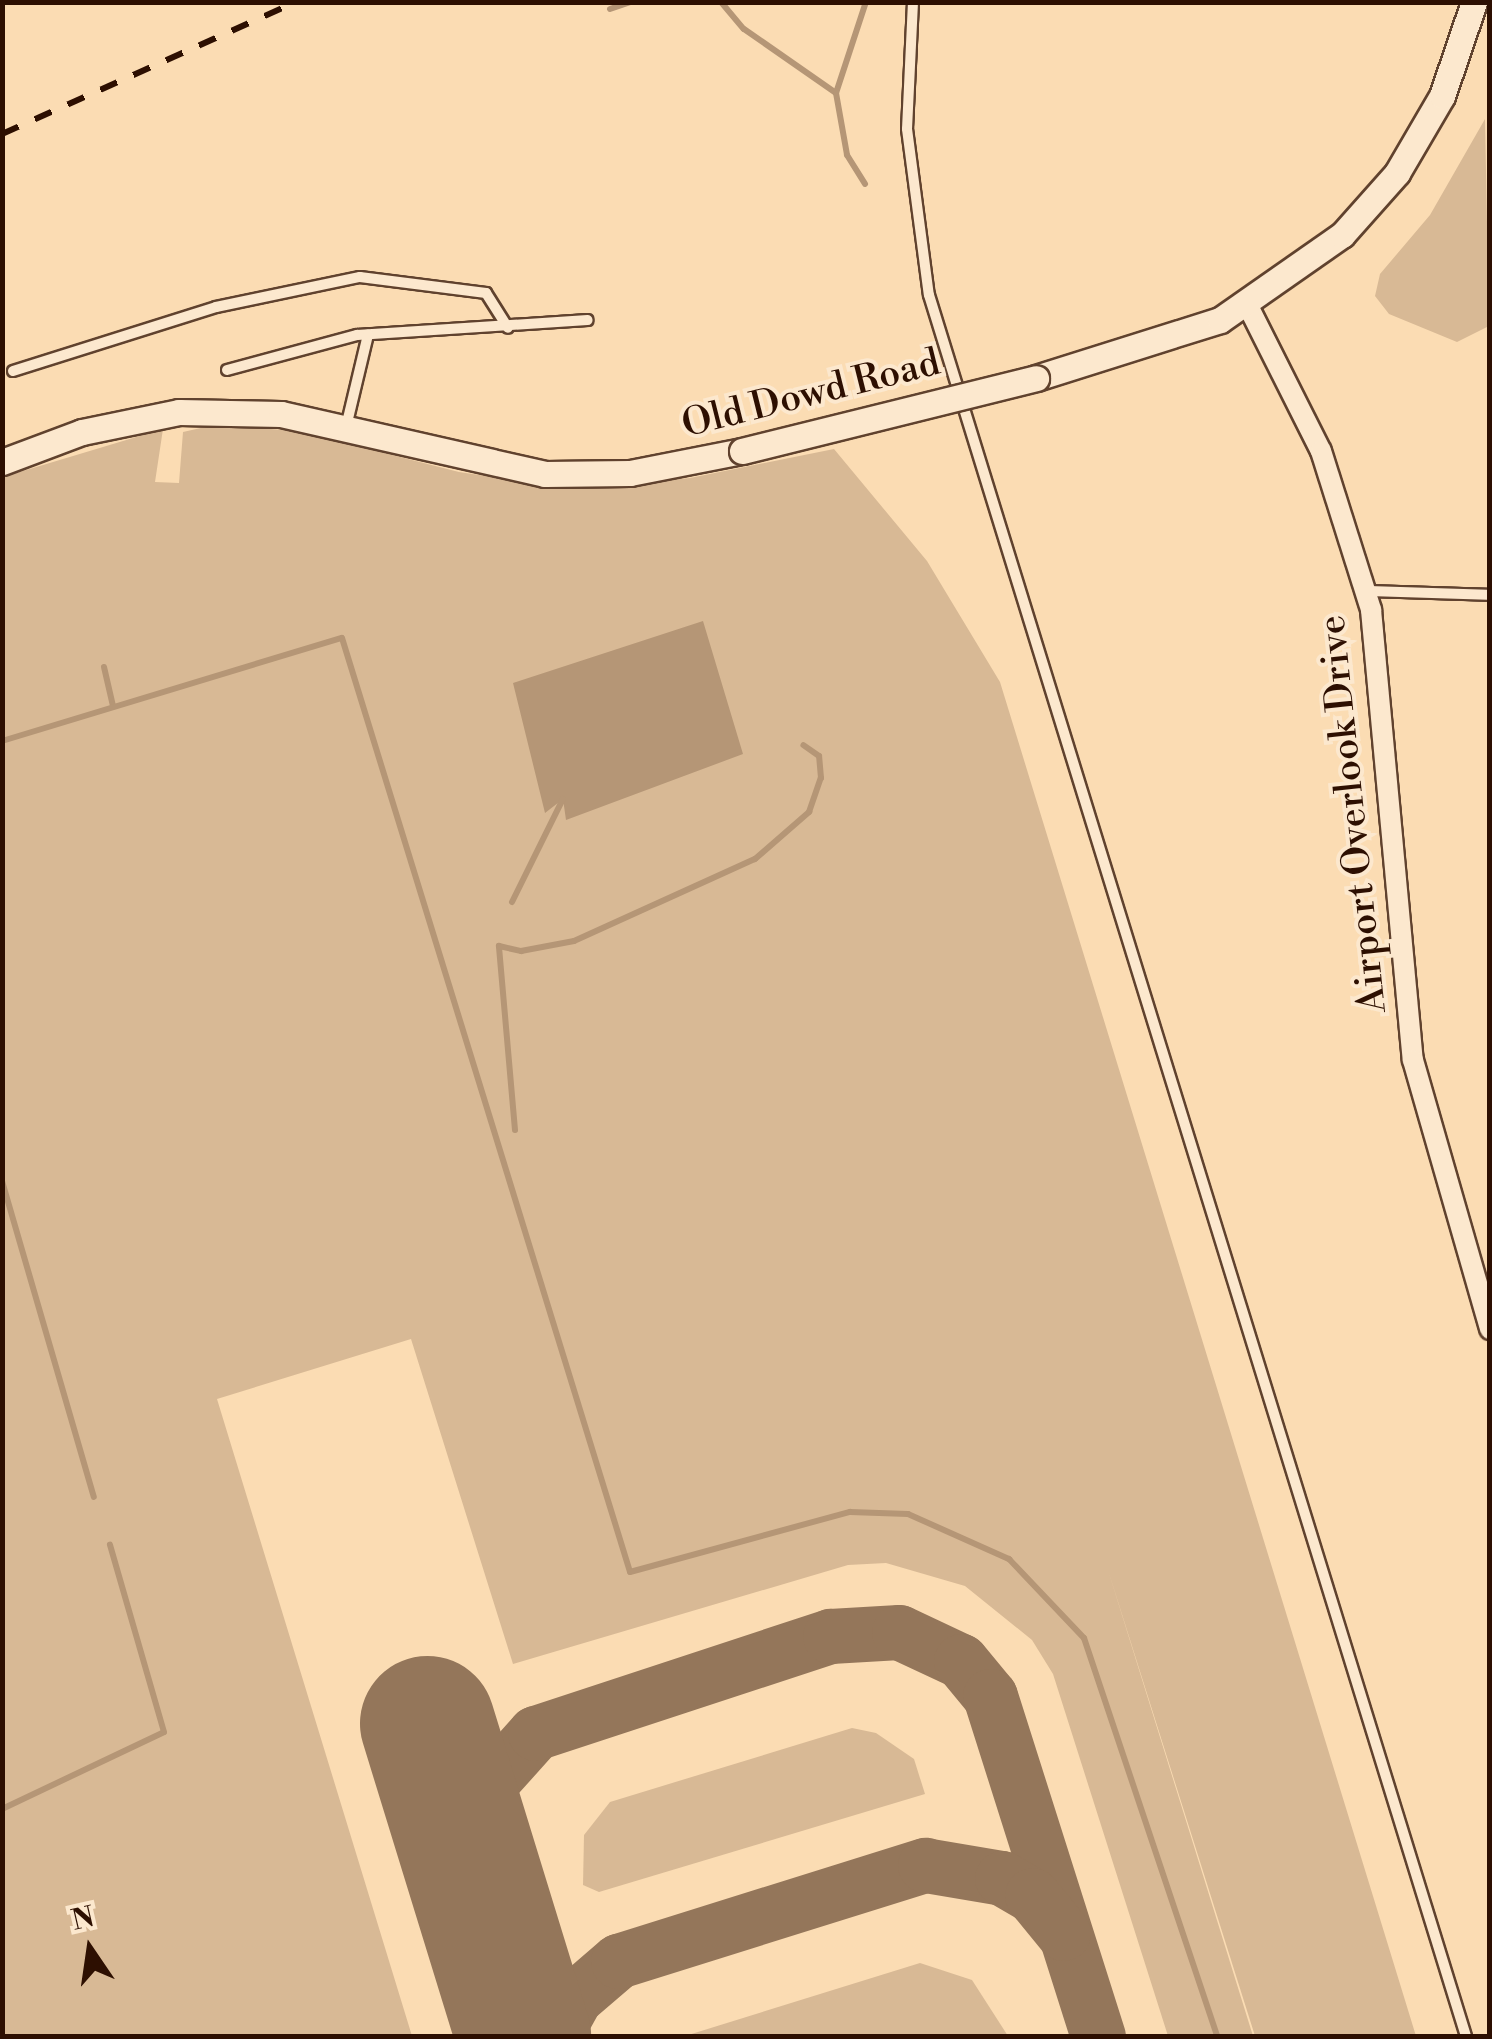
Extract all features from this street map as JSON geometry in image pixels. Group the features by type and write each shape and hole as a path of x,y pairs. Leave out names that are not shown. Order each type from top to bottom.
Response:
{"street":[{"name":"Old Dowd Road","path":"2,462 82,432 179,412 281,414 545,474 630,473 742,450 1148,348 1248,306 1342,235 1397,174 1442,96 1474,2"},
{"name":"Airport Overlook Drive","path":"1248,306 1322,450 1366,592 1414,1060 1490,1330"}],"lane":[{"path":"912,2 907,129 929,295 1466,2036"},
{"path":"12,371 216,307 360,278 486,293 508,328"},
{"path":"227,370 368,335 588,320"},
{"path":"345,428 368,335"},
{"path":"1366,592 1490,595"}],"shaded area":[{"path":"1485,119 1489,326 1457,342 1389,314 1375,296 1380,274 1430,215"},
{"path":"214,425 298,431 459,472 576,489 690,478 834,449 927,561 1000,682 1416,2036 1255,2036 1108,1570 1253,2036 1168,2036 1053,1674 1032,1640 965,1586 886,1563 848,1565 513,1664 411,1339 217,1399 412,2036 3,2036 3,477 163,429 155,482 179,483 183,432"},
{"path":"703,621 743,754 566,820 563,799 545,813 513,683"},
{"path":"852,1728 876,1733 914,1759 925,1794 599,1892 583,1885 584,1835 610,1802"},
{"path":"920,1963 972,1980 1008,2036 685,2036"}],"waterway":[{"path":"610,9 630,2"},
{"path":"721,2 744,29 836,93 847,155 865,184"},
{"path":"836,93 866,2"},
{"path":"2,741 342,638 630,1572 850,1512 908,1514 1009,1559 1084,1638 1217,2036"},
{"path":"104,667 113,706"},
{"path":"515,1130 499,946 521,951 574,941 755,859 809,812 821,778 819,756 803,745"},
{"path":"512,902 563,799"},
{"path":"2,1181 94,1497"},
{"path":"2,1809 164,1732 110,1545"}],"taxiway":[{"path":"475,1878 471,1832 483,1791 535,1733 830,1636 899,1632 961,1661 990,1696 1098,2036"},
{"path":"554,2036 575,1998 618,1961 925,1865 1002,1878 1032,1895 1063,1933"}],"runway":[{"path":"427,1723 523,2036"}],"railway":[{"path":"2,134 296,2"}]}
